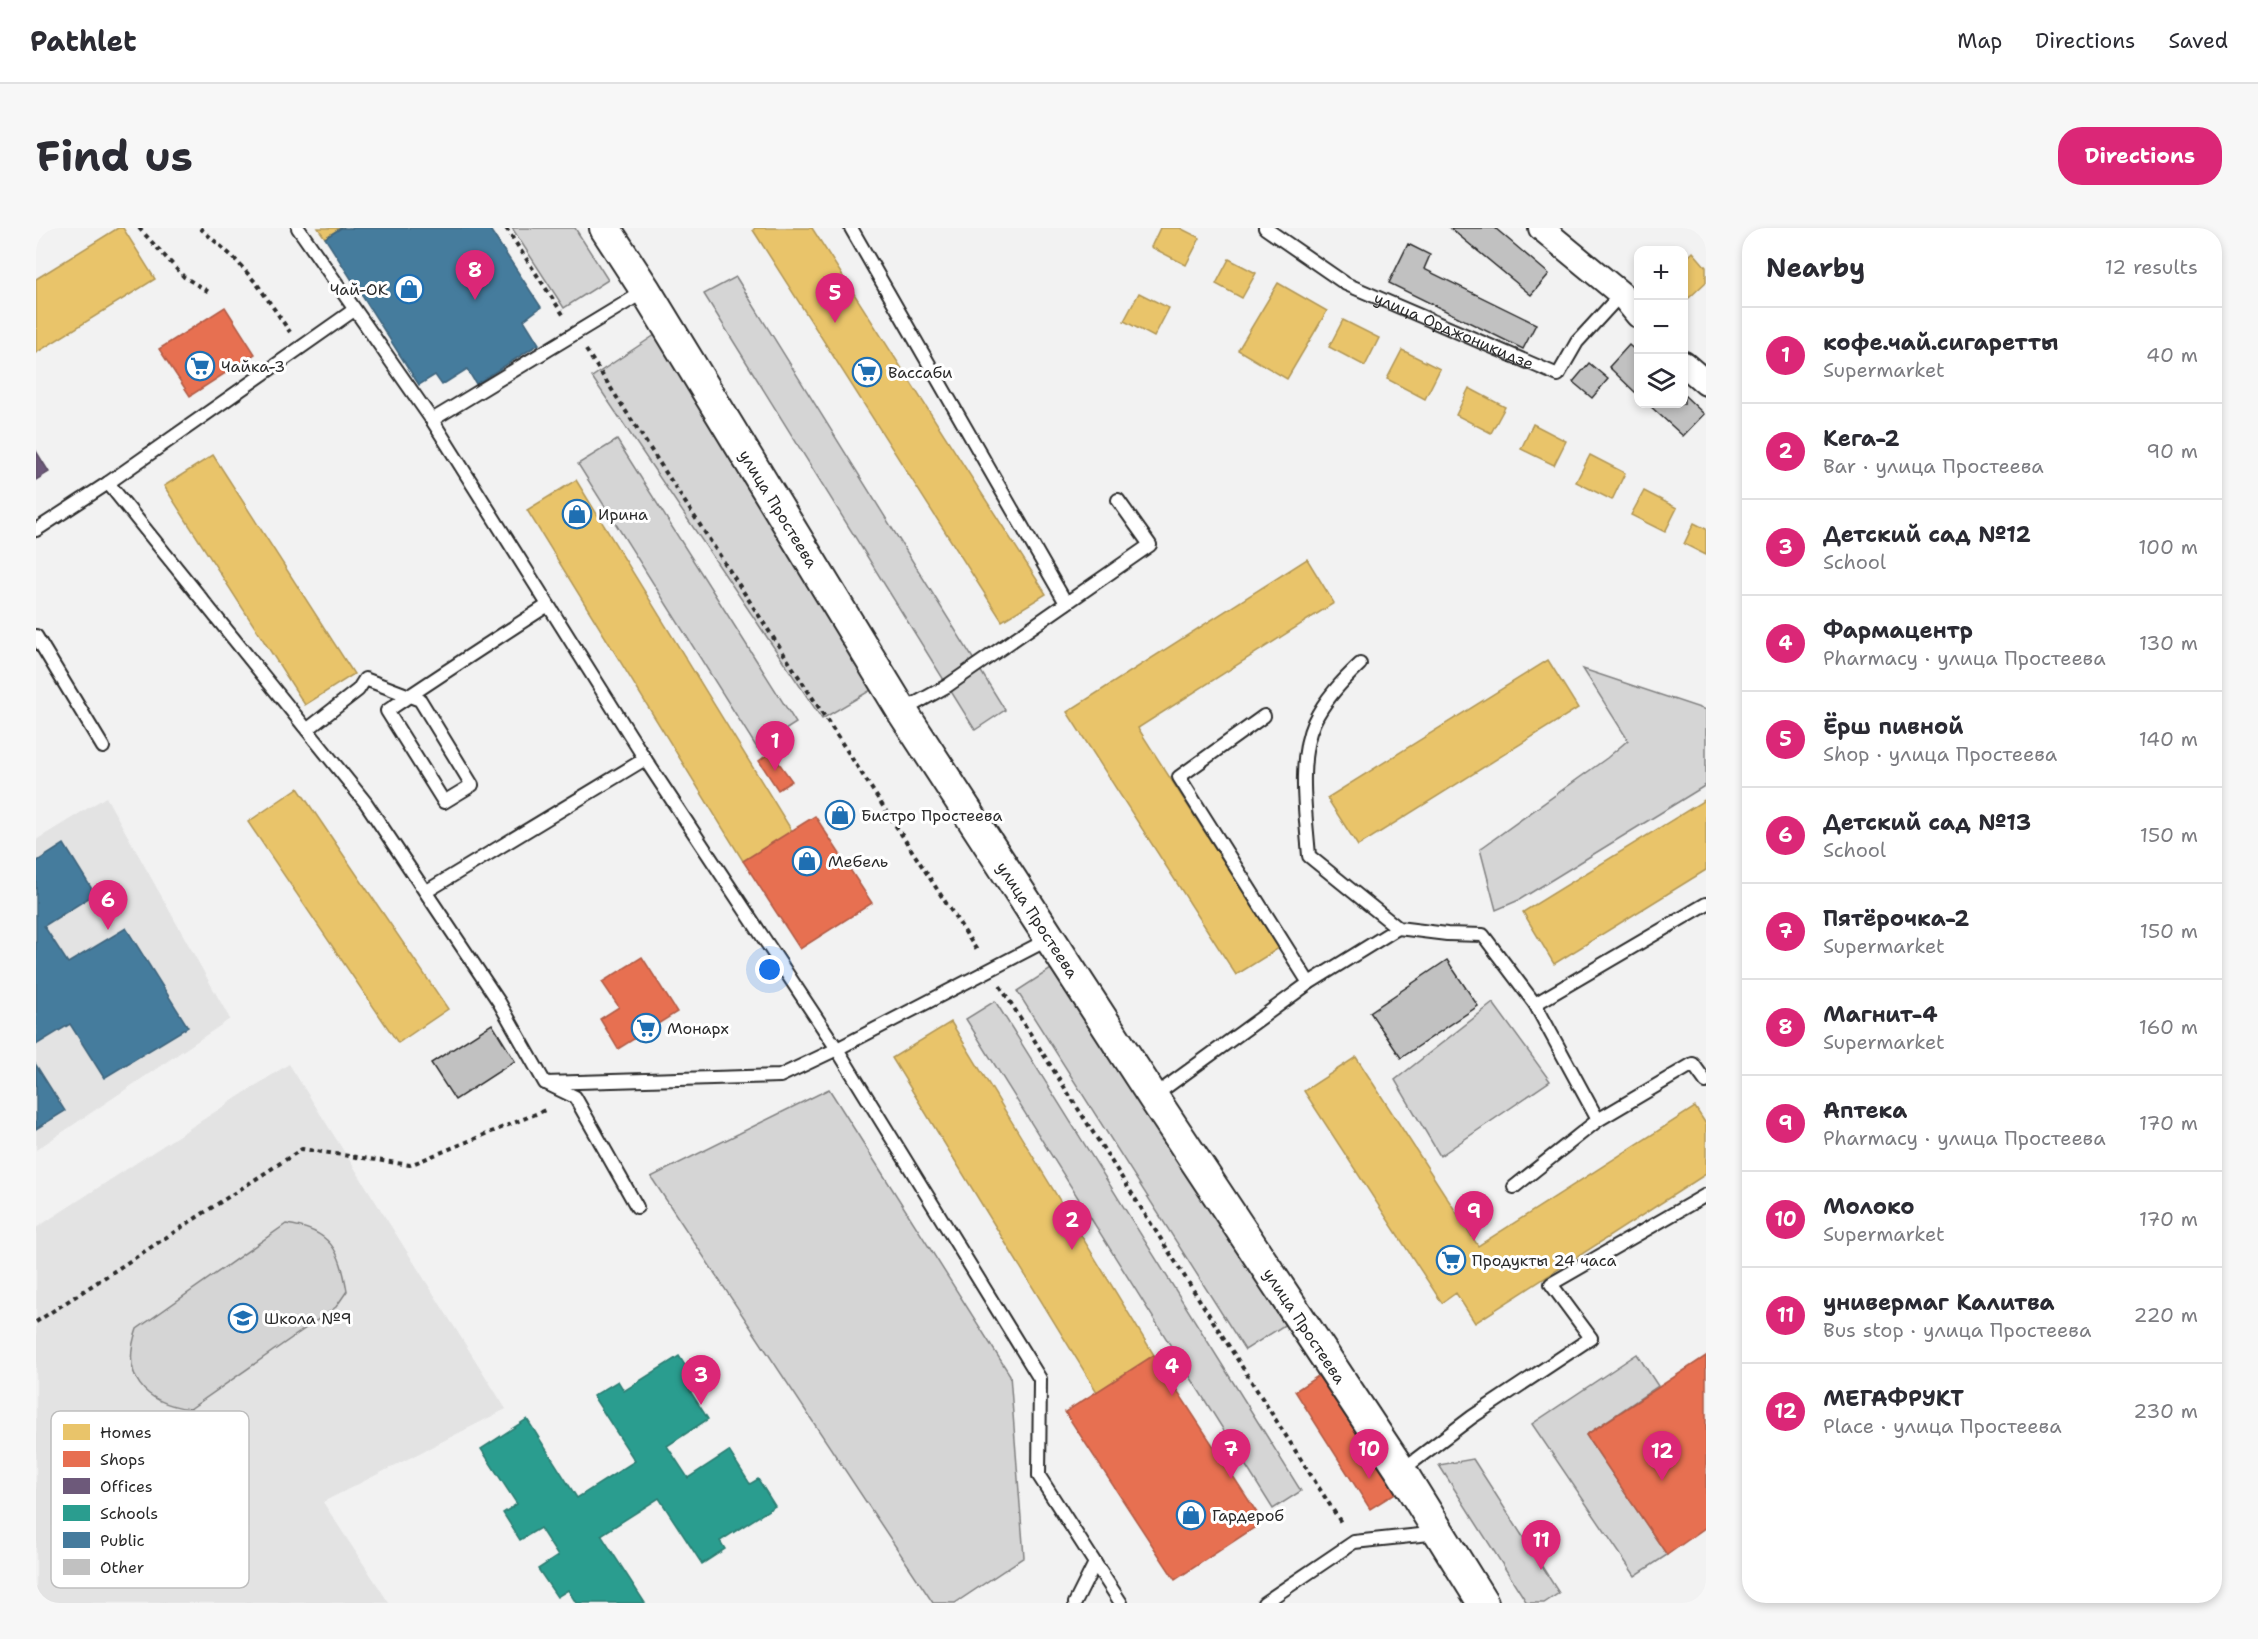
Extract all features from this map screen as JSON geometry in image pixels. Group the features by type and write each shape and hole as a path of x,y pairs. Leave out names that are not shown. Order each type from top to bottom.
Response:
{"street":[{"name":"улица Простеева","path":"605,228 646,291 902,711 1153,1097 1401,1471 1483,1603"},
{"path":"1541,228 1622,294 1634,310"},
{"path":"1688,368 1706,383"}],"lane":[{"path":"298,228 432,420 645,759 837,1049 1040,1379 1039,1476 1121,1603"},
{"path":"851,228 1066,603"},
{"name":"улица Орджоникидзе","path":"1264,228 1346,284 1558,375 1577,342 1622,294"},
{"path":"432,420 646,291"},
{"path":"36,530 108,483 354,310"},
{"path":"108,483 366,803 427,891 499,1002 545,1083 575,1098 637,1207"},
{"path":"902,711 947,686 1150,545 1118,500"},
{"path":"308,729 358,690 365,679 410,696 420,699 472,785 444,802 387,711 410,696 548,605"},
{"path":"36,636 103,747"},
{"path":"1360,664 1337,686 1313,723 1303,769 1309,856 1398,928 1483,935 1535,1004 1598,1120"},
{"path":"1264,716 1179,777 1309,983"},
{"path":"427,891 645,759"},
{"path":"1535,1004 1706,904"},
{"path":"1153,1097 1309,983 1398,928"},
{"path":"545,1083 780,1076 1050,939"},
{"path":"1514,1187 1598,1120 1693,1064 1706,1082"},
{"path":"1401,1471 1472,1417 1591,1338 1551,1284 1706,1195"},
{"path":"1264,1603 1354,1542 1438,1533"},
{"path":"1075,1603 1095,1563"}],"path":[{"path":"139,228 184,277 209,292"},
{"path":"200,228 233,257 257,284 300,348"},
{"path":"507,228 990,970 1354,1542"},
{"path":"36,1322 302,1149 410,1165 575,1098"}],"shaded area":[{"path":"512,228 575,228 608,280 564,308"},
{"path":"736,277 1005,710 975,730 704,294"},
{"path":"655,335 883,683 822,719 592,377"},
{"path":"617,440 796,723 757,748 578,464"},
{"path":"1583,669 1706,710 1706,785 1519,900 1496,910 1480,849 1607,758 1628,740"},
{"path":"106,797 230,1019 36,1150 36,840"},
{"path":"1051,969 1286,1324 1245,1350 1017,991"},
{"path":"995,1001 1301,1491 1273,1509 966,1019"},
{"path":"1493,1003 1550,1081 1440,1156 1395,1080"},
{"name":"Школа №9","path":"289,1064 506,1409 323,1502 389,1603 36,1603 36,1228"},
{"path":"829,1089 1010,1375 1024,1557 955,1603 933,1603 651,1177"},
{"path":"286,1224 314,1231 331,1244 341,1264 347,1291 336,1307 190,1409 160,1401 149,1393 134,1373 132,1360 137,1329"},
{"path":"1637,1354 1658,1386 1586,1435 1667,1555 1635,1576 1532,1424"},
{"path":"1473,1459 1559,1593 1544,1603 1527,1603 1439,1465"}],"building: Homes":[{"path":"118,228 123,228 155,279 36,353 36,279"},
{"path":"318,228 341,228 325,238"},
{"path":"755,228 812,228 1046,594 1002,621 753,230"},
{"path":"1160,228 1180,228 1200,238 1186,265 1151,247"},
{"path":"1693,252 1706,267 1706,282 1689,298 1688,297 1688,257"},
{"path":"1229,259 1256,273 1242,298 1216,284"},
{"path":"1278,283 1327,311 1287,379 1238,350"},
{"path":"1139,293 1169,308 1154,337 1124,321"},
{"path":"1343,320 1379,338 1365,366 1329,347"},
{"path":"1402,350 1440,369 1425,399 1387,379"},
{"path":"1469,388 1505,407 1491,433 1456,415"},
{"path":"1533,424 1566,441 1554,465 1521,449"},
{"path":"213,455 354,674 305,705 164,486"},
{"path":"1590,455 1625,473 1612,500 1576,482"},
{"path":"576,480 792,831 743,861 527,510"},
{"path":"1644,491 1677,508 1665,532 1631,515"},
{"path":"1694,523 1706,529 1706,555 1684,544"},
{"path":"1307,559 1334,603 1138,728 1279,948 1236,975 1067,712"},
{"path":"1548,660 1578,708 1358,846 1327,798"},
{"path":"298,788 448,1009 398,1043 248,822"},
{"path":"1706,799 1706,870 1554,964 1523,912"},
{"path":"951,1022 1154,1355 1097,1392 892,1058"},
{"path":"1356,1057 1478,1246 1695,1107 1706,1124 1706,1174 1475,1323 1456,1293 1442,1303 1304,1091"}],"building: Shops":[{"path":"225,307 255,354 190,396 159,349"},
{"path":"771,752 792,781 778,790 759,761"},
{"path":"815,816 872,903 800,949 743,861"},
{"path":"642,957 677,1012 618,1049 600,1019 619,1007 602,982"},
{"path":"1154,1355 1263,1522 1175,1580 1065,1412"},
{"path":"1706,1356 1706,1527 1667,1555 1586,1435"},
{"path":"1321,1374 1397,1492 1370,1509 1295,1391"}],"building: Offices":[{"path":"36,451 49,472 36,480"}],"building: Schools":[{"path":"679,1356 694,1379 686,1385 708,1419 667,1446 688,1478 729,1451 750,1484 758,1479 775,1506 720,1541 725,1549 702,1564 659,1498 601,1535 645,1603 576,1603 568,1590 557,1597 538,1569 558,1556 540,1528 520,1540 503,1513 517,1504 481,1449 527,1419 577,1498 635,1461 593,1396 618,1381 624,1391"}],"building: Public":[{"path":"341,228 489,228 541,307 524,320 539,344 476,384 467,369 442,385 435,375 419,385 325,238"},
{"path":"64,844 95,894 44,926 68,963 126,928 188,1027 104,1078 70,1024 36,1045 36,862"},
{"path":"36,1065 65,1111 36,1129"}],"building: Other":[{"path":"1450,228 1495,228 1549,274 1531,295"},
{"path":"1408,244 1430,255 1424,269 1536,324 1523,349 1389,283"},
{"path":"1629,345 1634,349 1634,391 1609,367"},
{"path":"1589,363 1608,379 1592,398 1573,382"},
{"path":"1688,399 1704,414 1683,436 1652,408 1688,408"},
{"path":"1447,960 1478,1006 1401,1058 1370,1012"},
{"path":"492,1024 515,1061 455,1100 431,1063"}],"place":[{"name":"Чай-ОК","path":"409,289"},
{"name":"Магнит-4","path":"475,300"},
{"name":"Ёрш пивной","path":"835,323"},
{"name":"Чайка-3","path":"200,366"},
{"name":"Вассаби","path":"867,372"},
{"name":"Ирина","path":"577,514"},
{"name":"кофе.чай.сигаретты","path":"775,771"},
{"name":"Бистро Простеева","path":"840,815"},
{"name":"Мебель","path":"807,861"},
{"name":"Детский сад №13","path":"108,930"},
{"name":"Монарх","path":"646,1028"},
{"name":"Аптека","path":"1474,1241"},
{"name":"Кега-2","path":"1072,1250"},
{"name":"Продукты 24 часа","path":"1451,1260"},
{"name":"Школа №9","path":"243,1318"},
{"name":"Фармацентр","path":"1172,1396"},
{"name":"Детский сад №12","path":"701,1405"},
{"name":"Пятёрочка-2","path":"1231,1479"},
{"name":"Молоко","path":"1369,1479"},
{"name":"МЕГАФРУКТ","path":"1662,1481"},
{"name":"Гардероб","path":"1191,1515"},
{"name":"универмаг Калитва","path":"1541,1570"}]}
